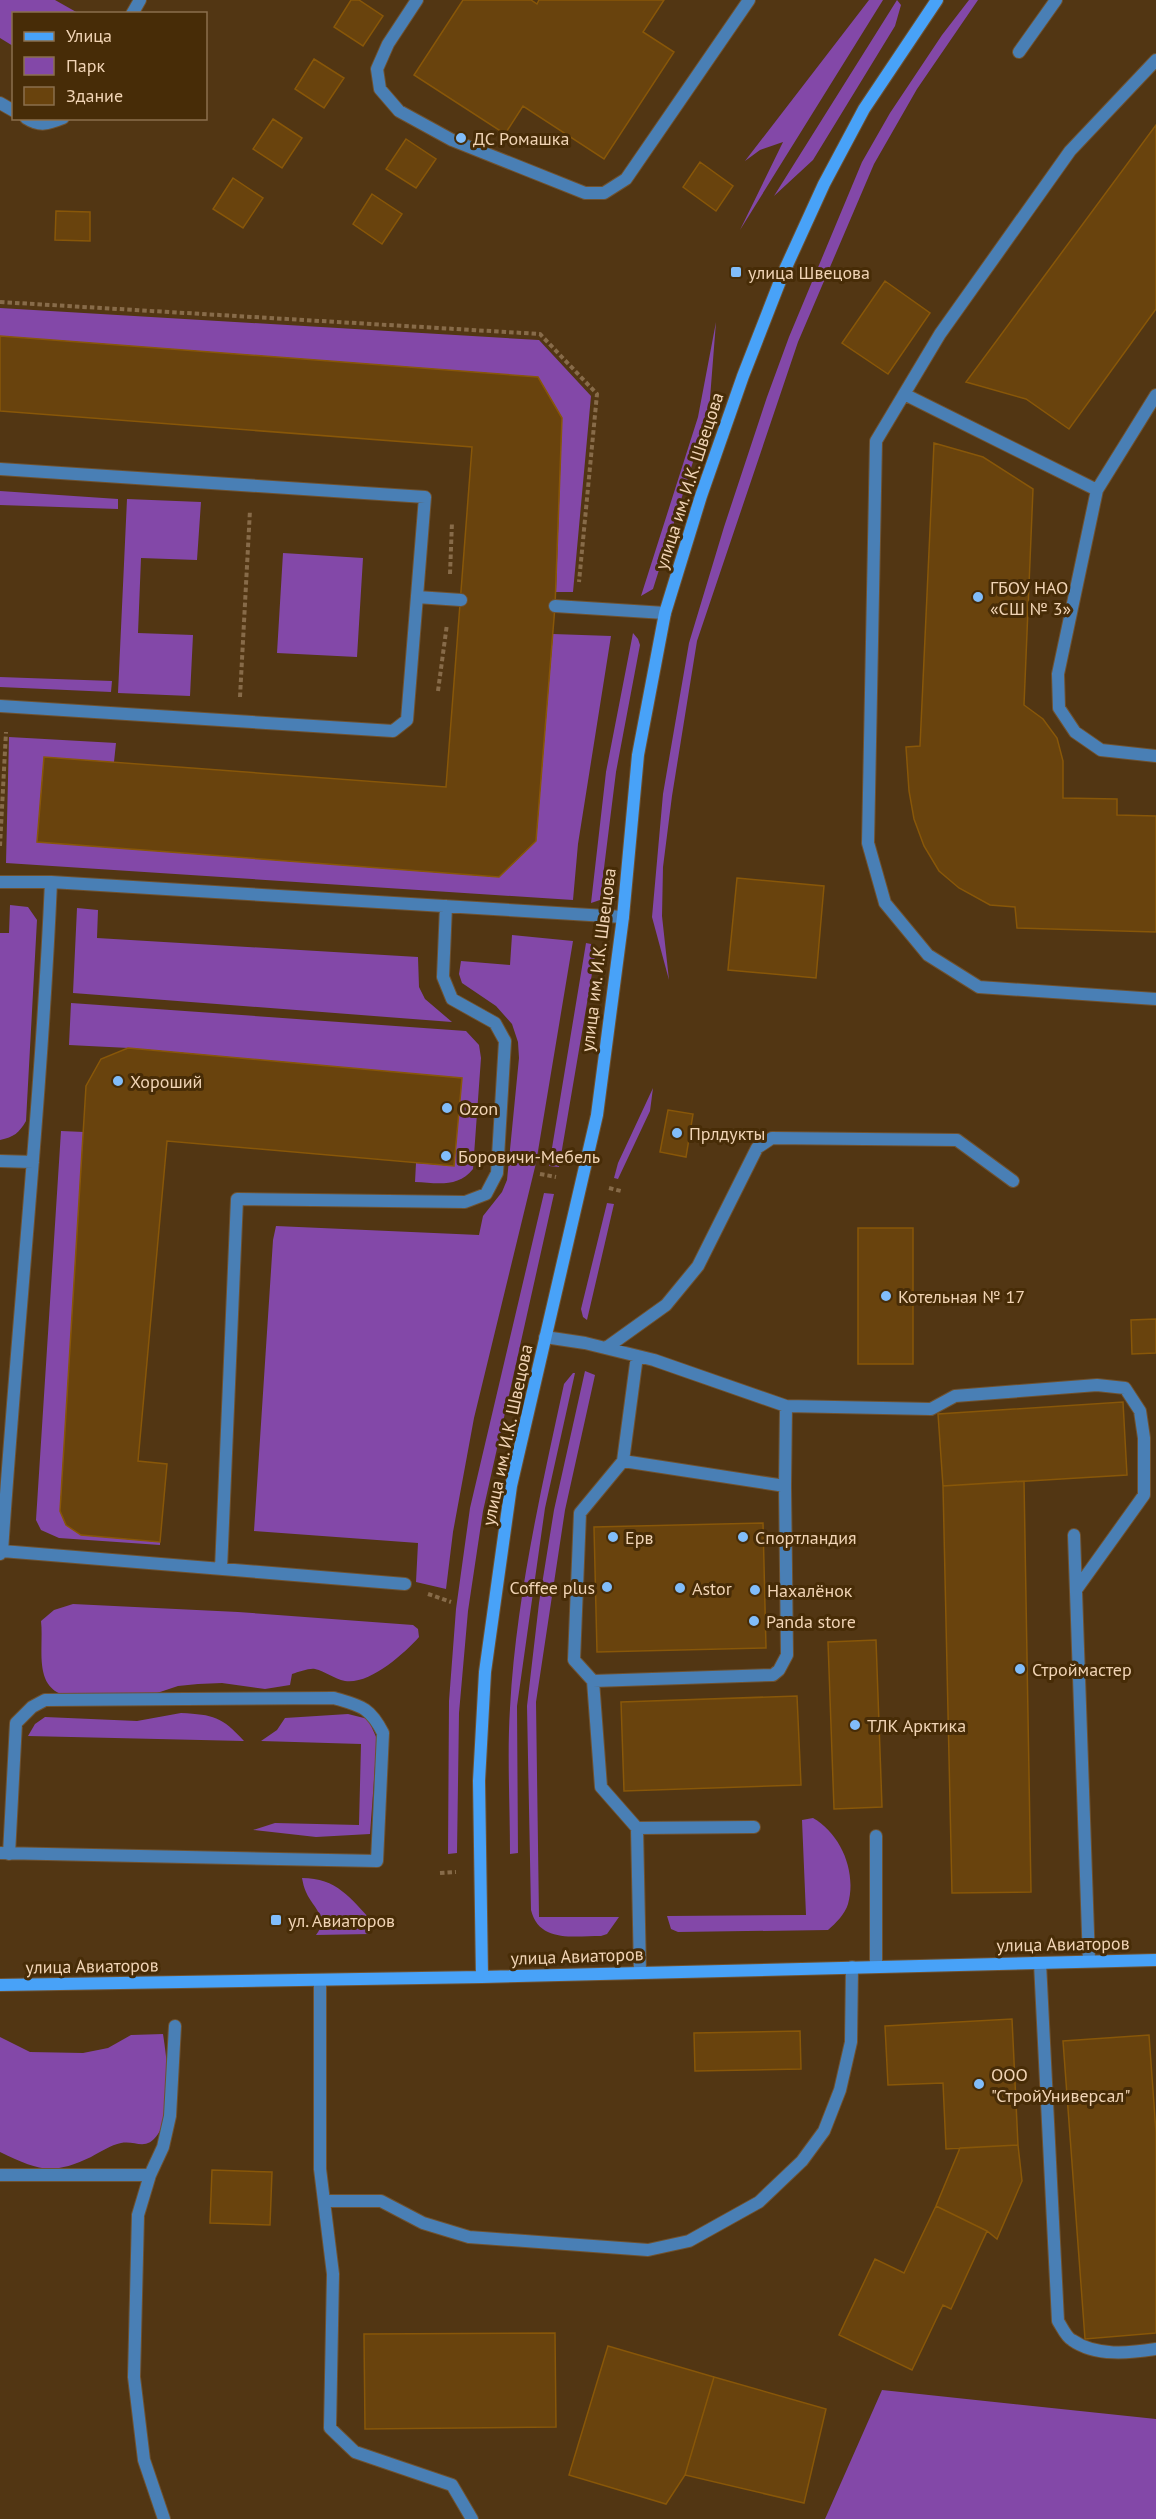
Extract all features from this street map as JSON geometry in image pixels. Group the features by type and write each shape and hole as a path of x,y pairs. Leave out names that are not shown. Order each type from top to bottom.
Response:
{"street":[{"name":"улица им. И.К. Швецова","path":"482,1977 479,1780 485,1672 511,1486 597,1115 623,917 638,755 665,613 701,496 743,376 782,276 824,184 864,109 937,0"},
{"name":"улица Авиаторов","path":"0,1985 482,1977 1156,1960"}],"lane":[{"path":"417,0 388,44 377,69 380,89 392,104 399,111 452,140 585,193 604,193 626,179 749,0"},
{"path":"1019,52 1056,0"},
{"path":"1156,60 1070,151 940,333 876,441 868,843 885,903 928,955 979,987 1156,999"},
{"path":"29,120 34,124 47,125 58,120"},
{"path":"904,394 1097,490"},
{"path":"1156,395 1097,490 1058,674 1059,708 1075,732 1101,750 1156,756"},
{"path":"0,469 425,497 407,720 393,731 4,707"},
{"path":"417,597 461,600"},
{"path":"555,606 665,613"},
{"path":"0,882 51,882 623,917"},
{"path":"51,882 46,998 1,1552 405,1584"},
{"path":"221,1569 237,1199 465,1202 486,1194 498,1173 505,1041 495,1023 452,999 443,977 446,906"},
{"path":"606,1348 666,1305 698,1266 757,1148 772,1138 957,1140 1013,1181"},
{"path":"0,1161 33,1162"},
{"path":"545,1337 638,1356 786,1406 932,1409 955,1396 1097,1385 1125,1388 1140,1411 1144,1438 1144,1495 1077,1590"},
{"path":"638,1356 623,1461 580,1513 574,1660 593,1681 601,1787 637,1828 640,1972"},
{"path":"593,1681 772,1675 779,1670 787,1655 786,1406"},
{"path":"623,1461 785,1486"},
{"path":"1074,1535 1089,1961"},
{"path":"334,1698 364,1706 376,1719 382,1733 377,1861 5,1853 16,1723 32,1707 45,1700 334,1698"},
{"path":"637,1828 754,1827"},
{"path":"876,1836 876,1966"},
{"path":"1040,1963 1058,2321 1071,2340 1091,2348 1125,2354 1156,2349"},
{"path":"324,2201 381,2201 423,2223 469,2237 648,2250 689,2241 759,2202 802,2161 824,2131 840,2090 851,2042 852,1967"},
{"path":"320,1980 320,2169 333,2274 330,2428 355,2452 452,2485 472,2519"},
{"path":"164,2519 144,2460 134,2377 138,2215 150,2175 163,2147 170,2116 175,2026"},
{"path":"0,2175 150,2175"}],"path":[{"path":"0,302 540,334 597,394 577,607"},
{"path":"239,722 251,485"},
{"path":"0,846 4,707"},
{"path":"540,1174 557,1177"},
{"path":"609,1188 621,1191"},
{"path":"440,1873 460,1872"}],"green space":[{"path":"0,0 55,0 76,12 12,12 12,45 0,38"},
{"path":"869,0 883,0 740,230 783,142 760,150 745,161"},
{"path":"897,0 901,5 895,26 813,160 774,196"},
{"path":"969,0 978,0 917,89 874,164 798,342 697,641 663,867 662,916 669,980 652,917 663,794 689,643 724,527 789,337 862,162 890,113 942,35"},
{"path":"0,308 539,340 591,396 573,592 556,592 562,418 538,377 0,336"},
{"path":"716,322 709,411 653,589 641,596 698,417"},
{"path":"0,491 118,499 118,509 0,505"},
{"path":"127,499 201,502 197,560 141,558 138,633 193,635 190,696 118,693"},
{"path":"283,553 363,558 357,657 277,653"},
{"path":"633,633 640,645 616,772 600,900 591,903 606,772"},
{"path":"553,634 611,636 578,844 573,900 6,863 9,737 116,743 114,762 38,842 499,877 536,841"},
{"path":"0,677 112,681 111,692 0,687"},
{"path":"10,905 28,907 37,920 26,1121 16,1134 0,1140 0,933 9,933"},
{"path":"77,908 98,910 97,938 418,957 419,987 425,999 452,1022 73,993"},
{"path":"512,935 573,941 536,1163 474,1418 453,1532 446,1589 416,1582 418,1543 254,1531 273,1240 276,1226 479,1235 483,1216 502,1192 507,1180 519,1058 518,1042 512,1024 496,1006 462,983 459,974 461,961 510,965"},
{"path":"586,943 591,944 595,956 559,1167 549,1166"},
{"path":"71,1003 466,1031 479,1045 481,1058 473,1169 454,1182 415,1182 416,1163 454,1166 461,1078 129,1048 69,1045"},
{"path":"653,1088 650,1111 618,1179 614,1178 618,1163"},
{"path":"61,1131 84,1132 60,1511 66,1525 81,1535 160,1542 160,1545 59,1538 41,1530 36,1520"},
{"path":"544,1193 554,1194 483,1511 468,1611 459,1713 457,1853 448,1854 449,1701 456,1609 470,1508"},
{"path":"607,1203 614,1204 587,1320 583,1317 581,1309"},
{"path":"585,1371 595,1375 565,1510 536,1702 539,1917 619,1917 607,1934 569,1936 550,1933 542,1928 535,1921 531,1910 527,1706 539,1603 554,1510"},
{"path":"575,1373 545,1508 517,1706 518,1853 510,1854 509,1726 518,1626 531,1545 564,1384"},
{"path":"73,1604 238,1612 413,1625 418,1629 419,1637 385,1667 354,1681 341,1680 313,1669 292,1674 290,1685 265,1689 222,1683 178,1686 154,1694 64,1695 54,1690 44,1674 41,1621 54,1610"},
{"path":"181,1713 216,1718 229,1726 244,1741 28,1736 35,1724 45,1717 137,1721"},
{"path":"348,1714 368,1719 377,1739 370,1834 316,1837 253,1830 275,1823 359,1825 361,1744 261,1741 277,1730 285,1718"},
{"path":"813,1818 832,1834 839,1844 850,1879 847,1908 828,1930 678,1932 671,1929 667,1916 806,1915 802,1820"},
{"path":"302,1878 325,1881 342,1891 372,1921 370,1934 316,1935 320,1929 321,1917 306,1892"},
{"path":"163,2034 168,2100 163,2124 158,2134 149,2143 117,2144 77,2163 55,2169 35,2167 0,2152 0,2037 30,2052 83,2053 108,2048 131,2035"},
{"path":"882,2390 1156,2419 1156,2519 825,2519"}],"building":[{"path":"351,0 359,0 383,16 363,46 334,27"},
{"path":"463,0 531,0 537,4 539,0 664,0 643,32 674,52 604,159 523,106 505,134 414,75"},
{"path":"314,59 344,78 324,108 295,89"},
{"path":"273,119 302,138 282,168 253,149"},
{"path":"1156,125 1156,309 1069,429 1026,399 966,382"},
{"path":"406,139 436,159 416,188 386,169"},
{"path":"700,162 733,186 716,211 683,187"},
{"path":"233,178 263,198 243,228 213,209"},
{"path":"372,194 402,214 382,244 353,224"},
{"path":"56,211 90,212 90,241 55,240"},
{"path":"885,281 930,313 888,374 842,343"},
{"path":"0,336 538,377 562,418 555,606 536,841 499,877 37,842 44,757 446,787 472,447 0,411"},
{"name":"ГБОУ НАО «СШ № 3»","path":"934,443 983,457 1033,489 1024,705 1043,719 1057,738 1063,761 1063,798 1117,799 1117,815 1156,816 1156,932 1017,928 1015,907 990,905 959,888 939,871 924,846 914,819 909,791 906,747 920,746"},
{"path":"737,878 824,886 816,978 728,970"},
{"path":"128,1048 462,1078 454,1166 167,1141 138,1461 167,1464 160,1542 81,1535 66,1525 60,1511 86,1086 101,1059"},
{"name":"Прлдукты","path":"668,1110 693,1114 686,1157 660,1152"},
{"name":"Котельная № 17","path":"858,1228 913,1228 913,1364 858,1364"},
{"path":"1156,1319 1156,1353 1132,1354 1131,1320"},
{"path":"1123,1402 1127,1475 943,1486 938,1414"},
{"path":"1024,1481 1031,1892 952,1893 943,1486"},
{"name":"Astor","path":"763,1523 766,1648 597,1652 594,1527"},
{"name":"ТЛК Арктика","path":"876,1640 882,1807 834,1809 828,1642"},
{"path":"797,1696 801,1785 624,1791 621,1702"},
{"name":"ООО \"СтройУниверсал\"","path":"1012,2019 1018,2145 946,2149 943,2083 888,2085 885,2026"},
{"path":"800,2031 801,2069 695,2071 694,2033"},
{"path":"1149,2035 1156,2132 1156,2333 1085,2339 1063,2041"},
{"path":"1018,2145 1022,2181 997,2239 987,2231 936,2206 960,2148"},
{"path":"212,2170 272,2172 270,2225 210,2223"},
{"path":"936,2206 987,2231 951,2309 943,2305 912,2370 839,2335 875,2259 904,2273"},
{"path":"555,2333 556,2427 365,2429 364,2334"},
{"path":"608,2346 714,2377 685,2475 666,2504 569,2475"},
{"path":"714,2377 826,2409 804,2503 685,2475"}],"place":[{"name":"ДС Ромашка","path":"461,138"},
{"name":"улица Швецова","path":"736,272"},
{"name":"ГБОУ НАО «СШ № 3»","path":"978,597"},
{"name":"Хороший","path":"118,1081"},
{"name":"Ozon","path":"447,1108"},
{"name":"Прлдукты","path":"677,1133"},
{"name":"Боровичи-Мебель","path":"446,1156"},
{"name":"Котельная № 17","path":"886,1296"},
{"name":"Ерв","path":"613,1537"},
{"name":"Спортландия","path":"743,1537"},
{"name":"Coffee plus","path":"607,1587"},
{"name":"Astor","path":"680,1588"},
{"name":"Нахалёнок","path":"755,1590"},
{"name":"Panda store","path":"754,1621"},
{"name":"Строймастер","path":"1020,1669"},
{"name":"ТЛК Арктика","path":"855,1725"},
{"name":"ул. Авиаторов","path":"276,1920"},
{"name":"ООО \"СтройУниверсал\"","path":"979,2084"}]}
